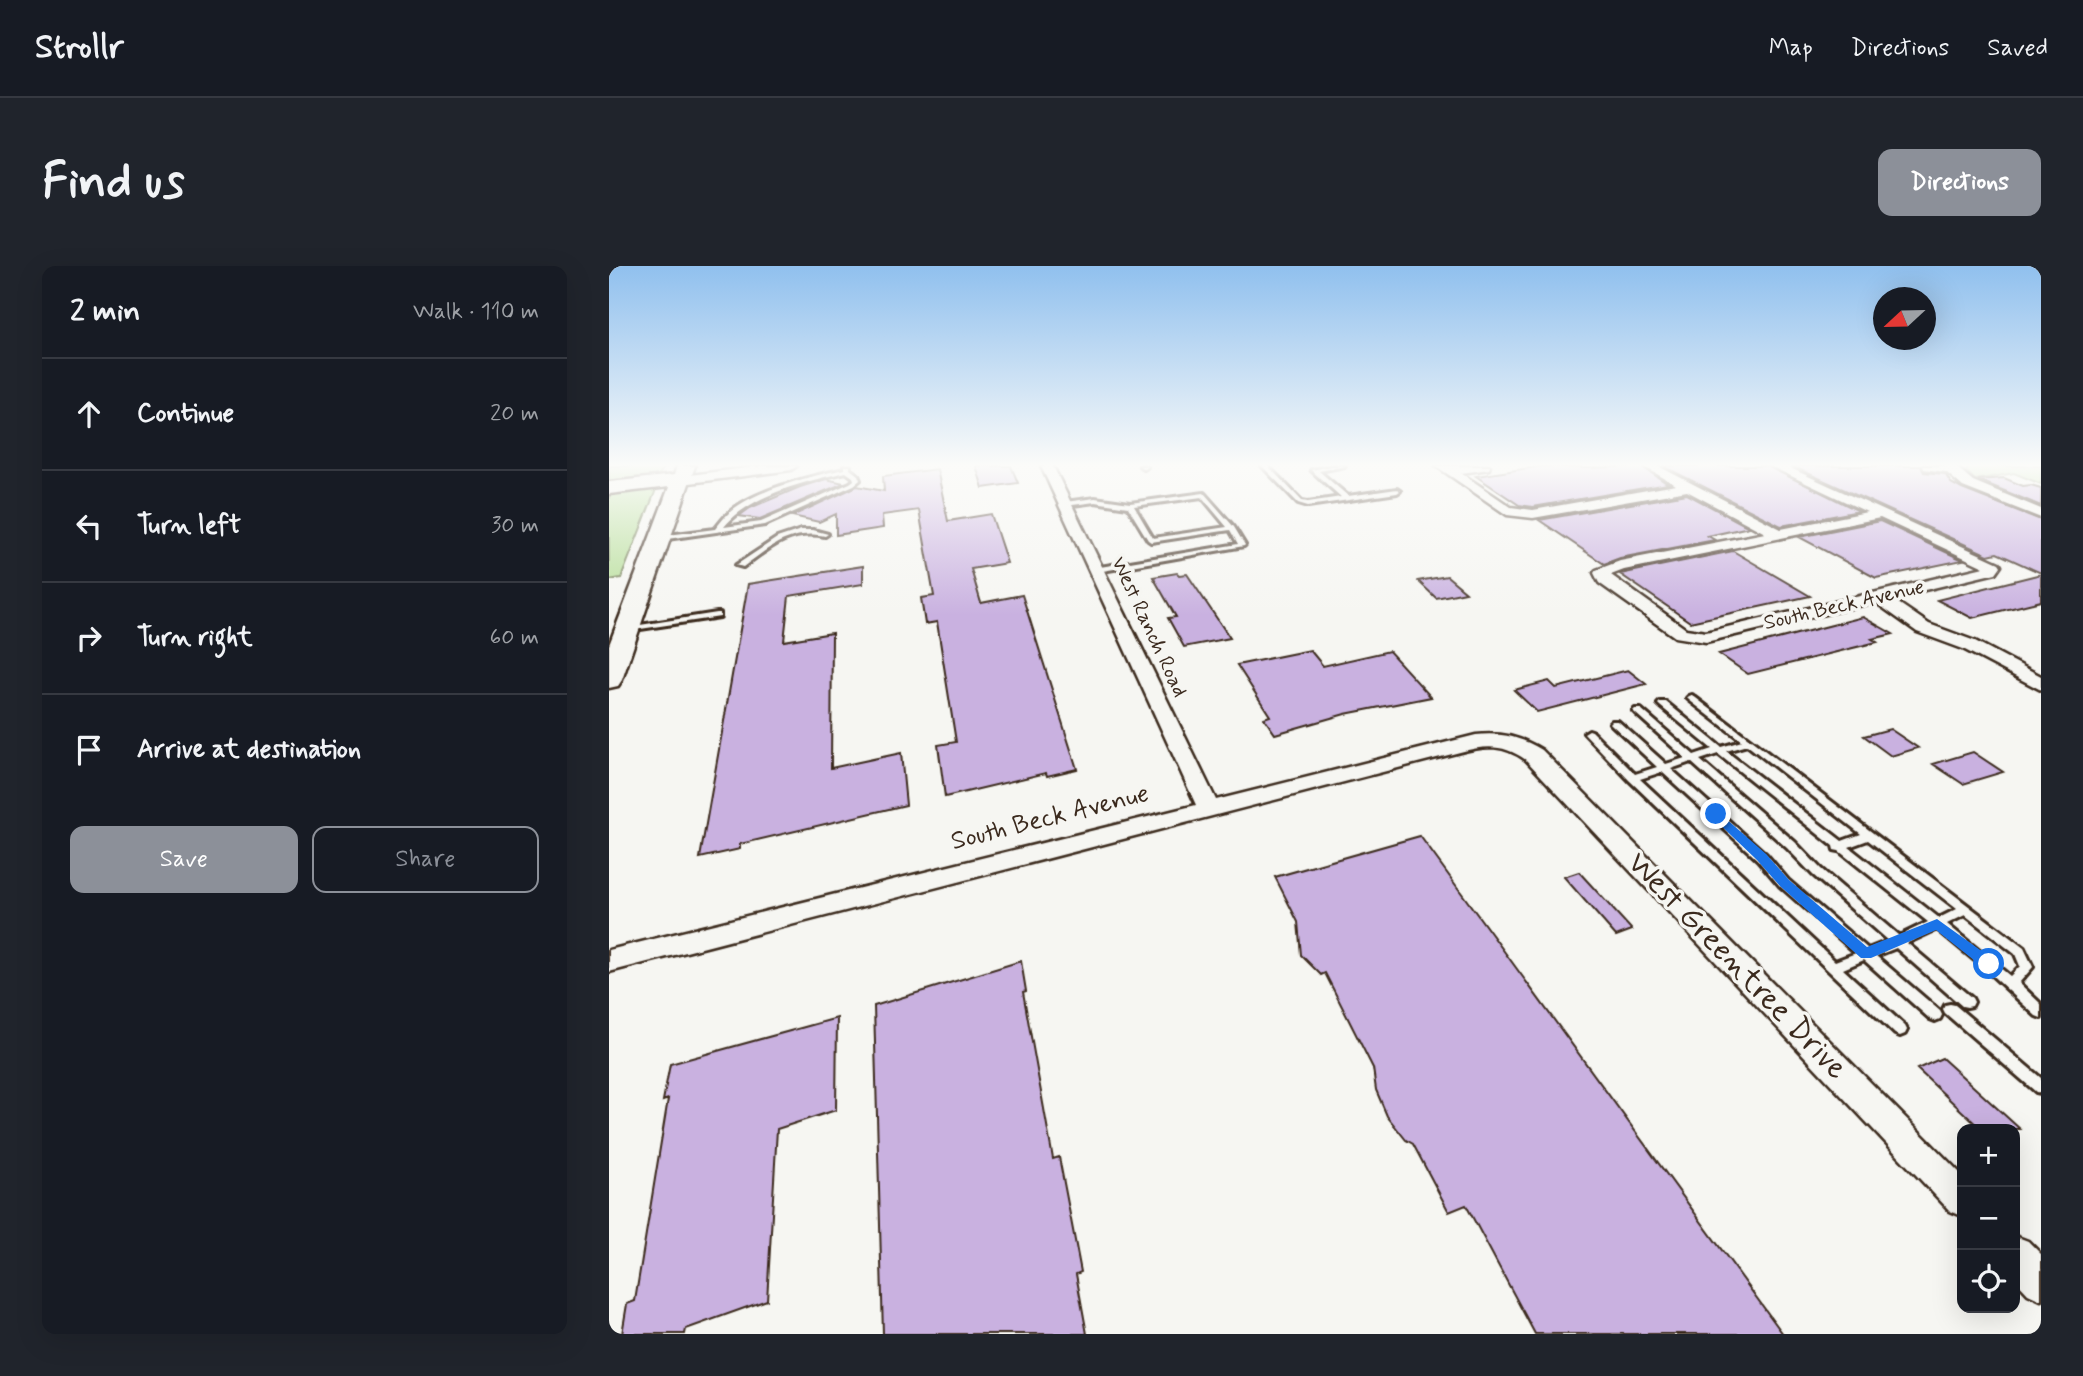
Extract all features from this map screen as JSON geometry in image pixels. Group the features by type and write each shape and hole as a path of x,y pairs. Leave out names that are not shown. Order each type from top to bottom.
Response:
{"main road":[{"path":"609,680 668,516"}],"street":[{"name":"West Ranch Road","path":"1071,516 1209,808"},
{"path":"1745,516 1779,534 1872,516"},
{"name":"South Beck Avenue","path":"1779,534 1620,566 1602,573 1605,580 1681,633 1706,637 1990,570 1993,566 1885,516"},
{"path":"1877,596 1923,628 1969,645 2041,684"},
{"name":"South Beck Avenue","path":"609,961 1475,742 1506,739"},
{"name":"West Greentree Drive","path":"1506,739 1520,744 1534,755 1957,1194"}],"lane":[{"path":"716,530 729,516"},
{"path":"660,538 763,524 781,516"},
{"path":"1137,516 1151,540 1232,528"},
{"path":"1097,570 1242,545 1222,516"},
{"path":"740,565 783,535 804,532 825,534"},
{"path":"627,629 717,615"},
{"path":"1692,698 2020,951 2027,967 2010,984"},
{"path":"1663,704 1937,924 2041,1012"},
{"path":"1637,711 1967,1002"},
{"path":"1615,723 1762,857 1784,883 1935,1015"},
{"path":"1588,733 1900,1030"},
{"path":"1633,778 1749,742"},
{"path":"1838,847 1870,835"},
{"path":"1834,967 1898,942 1966,910"},
{"path":"1950,1009 2041,1087"}],"green space":[{"path":"609,516 646,516 621,578 609,580"}],"building":[{"path":"739,516 767,516 760,519"},
{"path":"792,516 832,516 819,522"},
{"path":"836,516 882,516 883,528 836,535"},
{"path":"920,516 947,516 948,521 992,516 1007,563 971,569 981,603 1022,595 1077,769 1047,776 1046,773 945,797 938,745 956,742 937,622 925,624 921,598 934,596"},
{"path":"1563,516 1728,516 1749,527 1708,536 1715,540 1620,558 1604,564 1539,520"},
{"path":"1761,516 1834,516 1781,526"},
{"path":"1902,516 2030,516 2041,520 2041,573 1997,553 1988,555"},
{"path":"1880,521 1963,560 1876,578 1799,537"},
{"path":"1733,551 1810,596 1690,622 1620,574"},
{"path":"863,566 863,584 789,596 784,641 832,633 831,768 901,753 906,805 740,844 740,849 700,858 748,584"},
{"path":"1187,574 1230,638 1184,647 1168,618 1176,617 1153,577"},
{"path":"2041,574 2041,601 1972,618 1937,600"},
{"path":"1447,576 1466,592 1436,598 1418,581"},
{"path":"1863,617 1893,634 1872,639 1877,642 1748,674 1719,654"},
{"path":"1310,650 1323,666 1389,651 1431,697 1345,714 1275,734 1264,718 1270,716 1237,665"},
{"path":"1628,670 1646,684 1537,712 1514,690 1549,681 1556,688"},
{"path":"1890,729 1918,748 1891,756 1864,736"},
{"path":"1973,752 2003,772 1963,784 1933,764"},
{"path":"1420,836 1783,1334 1535,1334 1466,1205 1449,1212 1413,1144 1406,1140 1387,1116 1376,1090 1373,1068 1325,973 1321,975 1301,955 1298,922 1275,877"},
{"path":"1579,872 1632,930 1616,936 1564,877"},
{"path":"1021,961 1026,991 1023,992 1053,1159 1059,1157 1081,1272 1076,1274 1087,1334 883,1334 874,1006"},
{"path":"837,1018 836,1110 777,1129 767,1300 686,1329 685,1334 622,1334 627,1304 635,1301 668,1099 663,1101 670,1064"},
{"path":"1942,1058 2015,1124 1976,1124 1917,1069"}],"route":[{"path":"1716,814 1762,857 1784,883 1866,954 1937,924 1989,964"}]}
